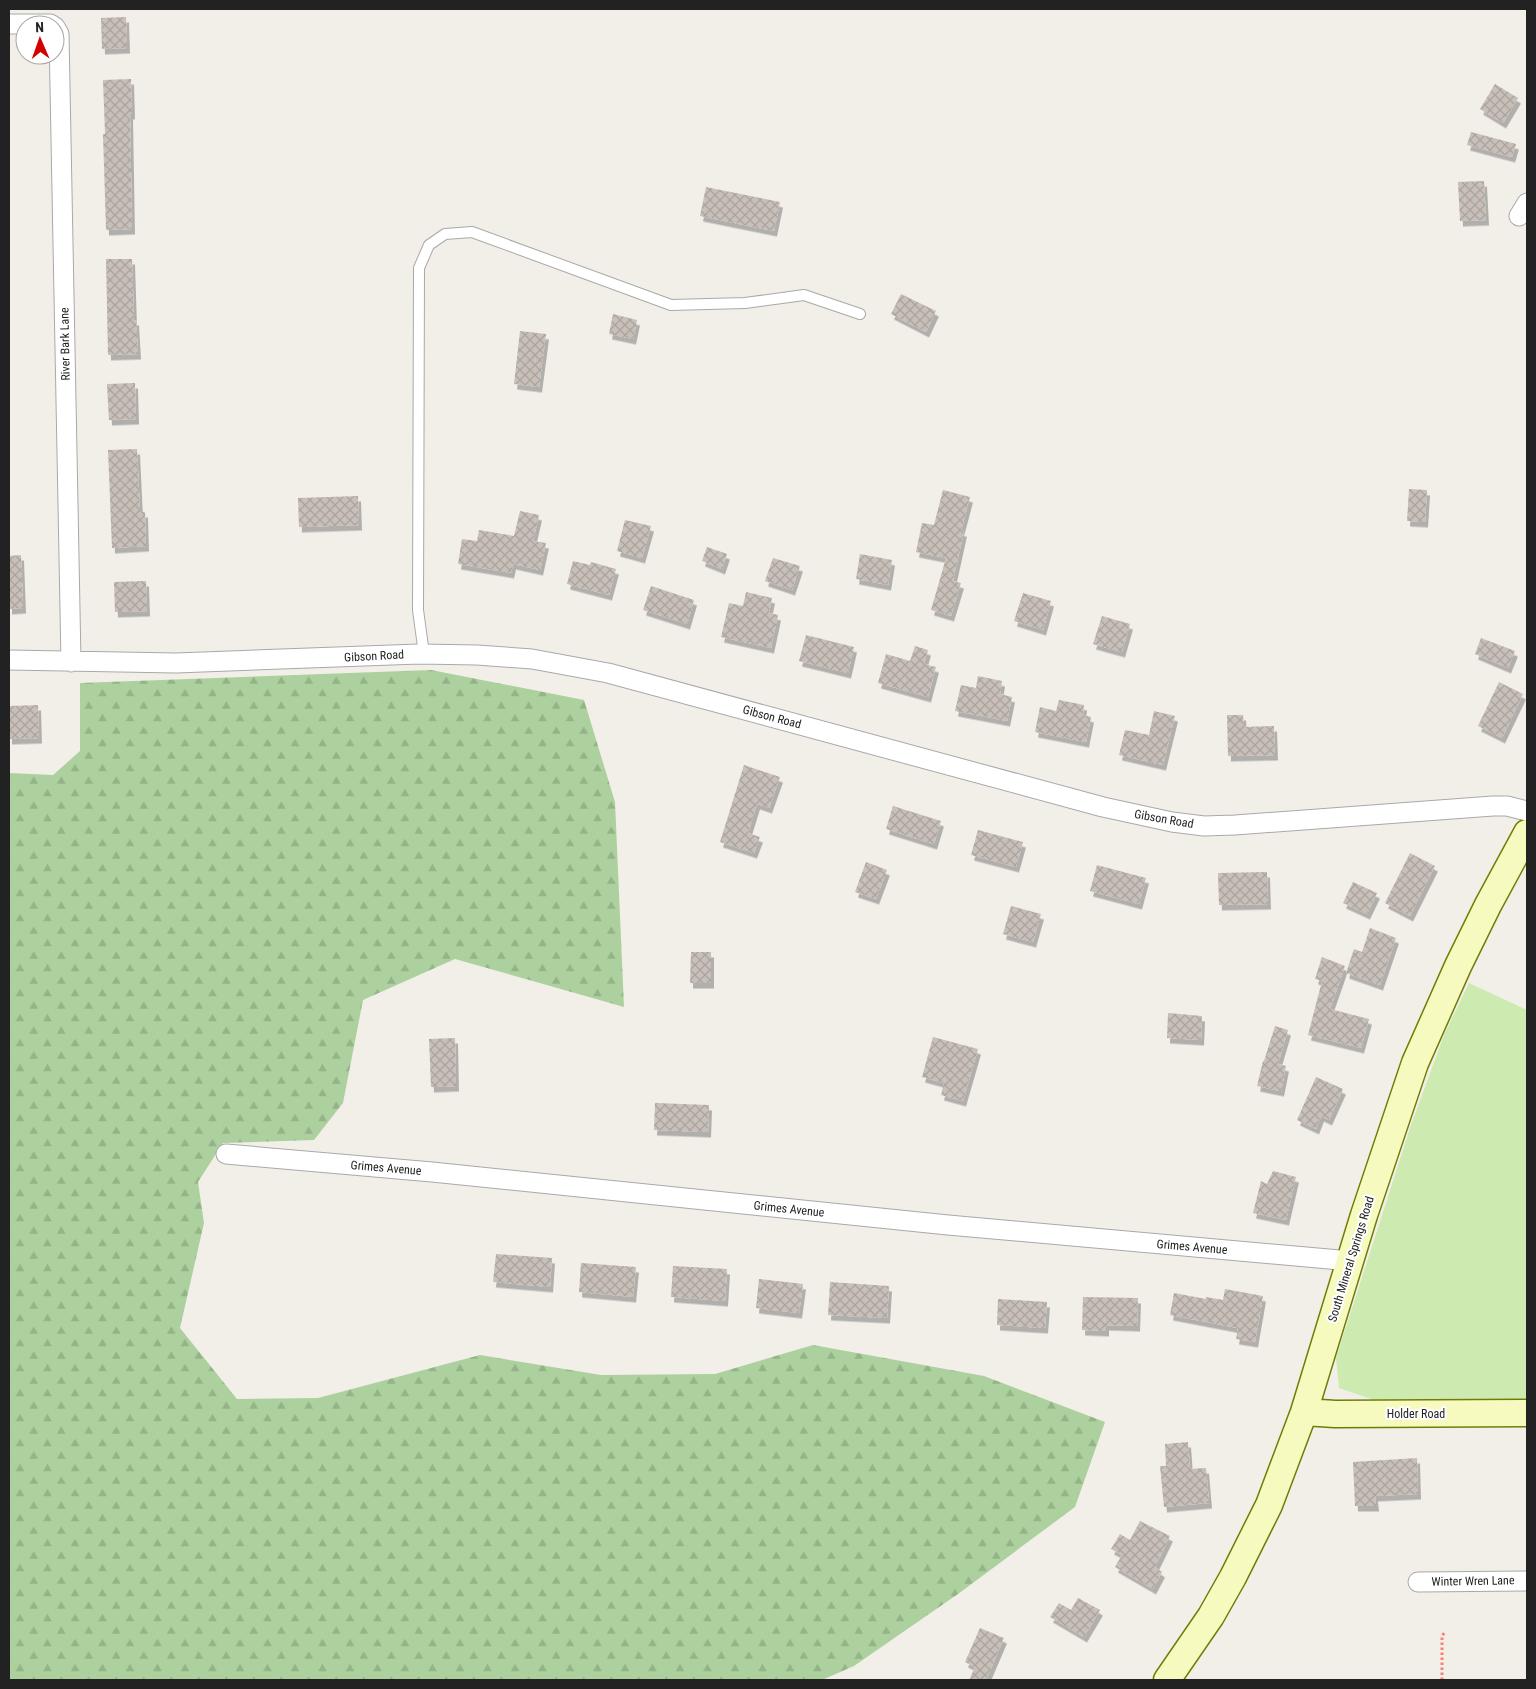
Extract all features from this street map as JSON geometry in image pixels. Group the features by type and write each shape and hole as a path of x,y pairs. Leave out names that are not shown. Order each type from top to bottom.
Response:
{"street":[{"name":"River Bark Lane","path":"59,65 70,662"},
{"name":"Gibson Road","path":"9,660 176,663 424,654 532,658 608,673 1103,807 1172,822 1204,826 1235,825 1493,806 1508,806 1527,811"},
{"name":"South Mineral Springs Road","path":"1167,1680 1210,1616 1233,1577 1269,1505 1304,1412 1364,1215 1415,1063 1458,966 1527,833"},
{"name":"Grimes Avenue","path":"226,1154 432,1172 941,1225 1351,1261"},
{"name":"Holder Road","path":"1304,1412 1335,1414 1527,1414"},
{"name":"Winter Wren Lane","path":"1418,1582 1527,1581"}],"lane":[{"path":"424,654 418,610 419,268 429,245 445,234 472,232 672,305 745,303 804,295 860,314"}],"path":[{"path":"1442,1680 1442,1636 1445,1632"}],"green space":[{"path":"431,670 584,700 615,802 624,1007 455,959 363,1000 343,1103 314,1140 223,1143 198,1182 204,1223 180,1328 237,1399 318,1398 480,1355 601,1375 715,1374 813,1345 984,1376 1105,1422 1075,1507 958,1594 854,1666 822,1680 9,1680 9,773 53,775 80,751 80,683"},
{"path":"1469,983 1527,1010 1527,1401 1377,1401 1339,1388 1336,1358 1411,1125 1444,1035"}],"building":[{"path":"126,17 127,48 102,49 101,18"},
{"path":"131,79 132,229 106,230 103,80"},
{"path":"1495,84 1518,98 1503,123 1480,109"},
{"path":"1471,132 1516,144 1512,157 1467,145"},
{"path":"1484,181 1486,220 1460,221 1458,182"},
{"path":"706,187 780,202 774,231 700,216"},
{"path":"106,259 132,259 134,320 136,320 138,354 108,355"},
{"path":"901,294 936,311 926,332 891,314"},
{"path":"613,314 637,320 633,339 609,334"},
{"path":"520,331 546,334 539,387 514,384"},
{"path":"135,383 136,419 109,420 107,384"},
{"path":"137,449 140,512 145,512 146,546 112,548 108,450"},
{"path":"1409,489 1427,490 1425,522 1407,521"},
{"path":"943,490 970,497 961,531 964,531 953,581 961,583 951,616 931,610 946,558 916,552 922,523 934,525"},
{"path":"358,496 359,525 299,527 298,498"},
{"path":"520,511 539,515 533,541 546,543 540,570 513,564 511,573 458,564 462,539 477,541 479,530 514,536"},
{"path":"625,520 651,526 642,558 617,551"},
{"path":"707,547 727,554 722,569 702,561"},
{"path":"860,554 892,560 888,585 856,579"},
{"path":"21,555 23,608 9,609 9,556"},
{"path":"773,558 800,566 792,590 765,581"},
{"path":"573,561 590,565 591,562 616,569 609,595 567,584"},
{"path":"146,581 147,611 115,612 114,582"},
{"path":"651,586 694,600 687,624 643,610"},
{"path":"746,592 772,598 769,613 778,615 771,648 721,637 729,603 743,606"},
{"path":"1023,593 1051,601 1043,630 1014,621"},
{"path":"1102,616 1130,624 1122,652 1093,644"},
{"path":"806,635 854,647 848,673 799,661"},
{"path":"1481,638 1515,651 1508,668 1475,654"},
{"path":"915,646 928,650 924,664 936,667 928,697 878,683 886,654 910,661"},
{"path":"978,676 1002,681 1000,694 1012,697 1007,721 955,711 961,685 976,688"},
{"path":"1499,682 1523,694 1502,738 1478,726"},
{"path":"1059,700 1084,705 1083,715 1091,717 1086,742 1035,732 1040,707 1056,711"},
{"path":"38,705 39,738 9,739 9,706"},
{"path":"1154,711 1175,716 1163,765 1119,755 1125,730 1149,735"},
{"path":"1227,715 1243,715 1244,727 1274,726 1275,755 1228,756"},
{"path":"744,765 780,777 769,808 757,804 748,833 760,837 754,853 720,842"},
{"path":"893,806 941,821 934,844 886,829"},
{"path":"978,830 1023,842 1016,867 971,855"},
{"path":"1410,853 1435,866 1410,916 1385,903"},
{"path":"866,862 887,870 876,899 855,892"},
{"path":"1097,865 1146,878 1139,904 1090,891"},
{"path":"1267,872 1268,904 1219,905 1218,873"},
{"path":"1353,882 1377,893 1367,914 1343,903"},
{"path":"1011,906 1041,914 1033,942 1003,934"},
{"path":"1370,928 1396,938 1380,985 1346,973 1354,949 1362,952"},
{"path":"691,952 711,952 711,983 690,983"},
{"path":"1322,957 1345,966 1330,1009 1369,1019 1361,1048 1308,1035 1322,981 1315,979"},
{"path":"1168,1013 1202,1016 1201,1040 1167,1038"},
{"path":"1275,1026 1288,1030 1278,1064 1286,1066 1281,1091 1257,1086"},
{"path":"933,1037 978,1049 963,1101 941,1095 944,1083 922,1077"},
{"path":"455,1038 456,1086 431,1087 429,1039"},
{"path":"1316,1077 1343,1089 1329,1120 1321,1116 1316,1129 1297,1120"},
{"path":"655,1103 709,1105 708,1132 654,1130"},
{"path":"1273,1171 1296,1177 1286,1220 1253,1213 1261,1181 1267,1184"},
{"path":"496,1254 552,1258 550,1287 493,1282"},
{"path":"581,1263 636,1267 633,1297 579,1292"},
{"path":"673,1266 727,1269 725,1301 671,1297"},
{"path":"759,1279 803,1284 799,1313 756,1308"},
{"path":"830,1282 889,1286 887,1318 828,1315"},
{"path":"1225,1289 1263,1296 1255,1342 1236,1339 1238,1328 1170,1315 1174,1293 1223,1300"},
{"path":"1083,1297 1138,1298 1137,1326 1106,1325 1106,1331 1082,1330"},
{"path":"998,1299 1047,1302 1045,1328 997,1325"},
{"path":"1188,1442 1190,1469 1206,1468 1209,1503 1164,1507 1160,1466 1166,1466 1165,1444"},
{"path":"1417,1458 1418,1494 1375,1496 1376,1506 1355,1506 1353,1462"},
{"path":"1140,1521 1170,1536 1155,1567 1162,1572 1153,1589 1115,1567 1122,1555 1111,1549 1120,1534 1130,1540"},
{"path":"1078,1598 1100,1610 1084,1637 1050,1617 1059,1603 1071,1610"},
{"path":"980,1628 1004,1638 986,1680 969,1680 975,1667 965,1662"}]}
